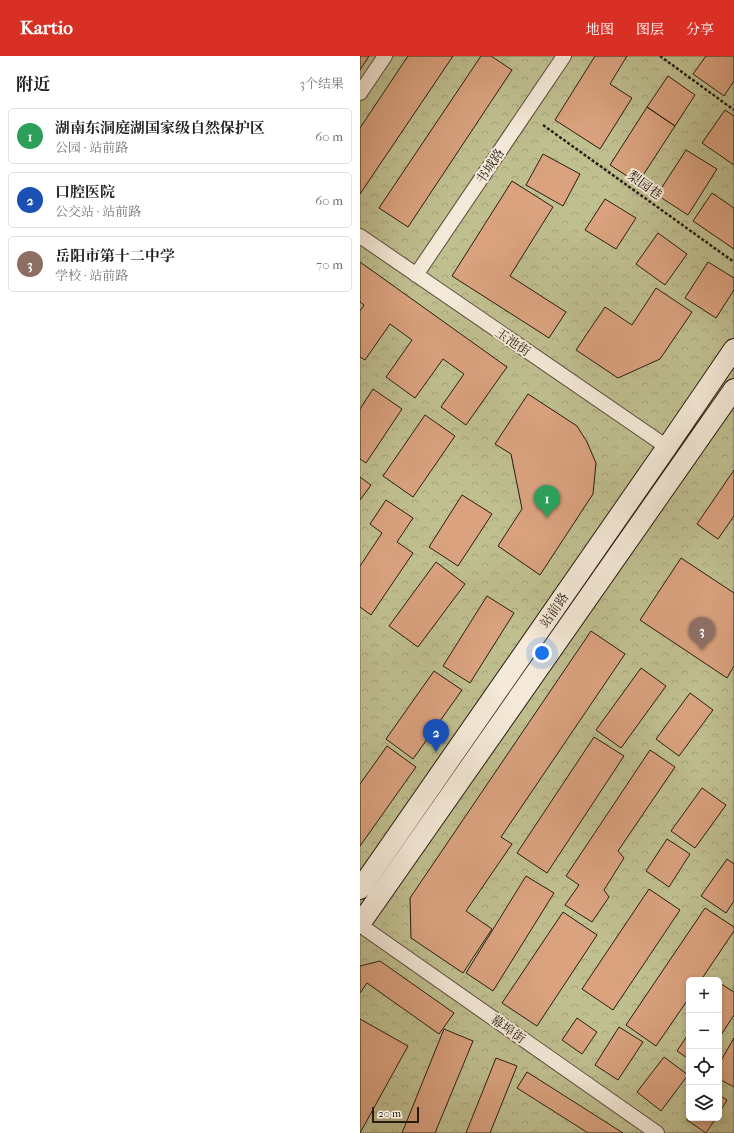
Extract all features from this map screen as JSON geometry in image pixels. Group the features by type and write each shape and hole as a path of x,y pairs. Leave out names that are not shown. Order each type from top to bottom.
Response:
{"main road":[{"name":"站前路","path":"360,889 734,349"},
{"name":"站前路","path":"360,924 734,389"}],"street":[{"path":"360,93 385,56"},
{"name":"书城路","path":"416,275 564,56"},
{"name":"玉池街","path":"360,236 667,447"},
{"name":"幕埠街","path":"360,924 656,1133"}],"path":[{"path":"660,56 734,110"},
{"name":"梨园巷","path":"543,124 734,262"}],"green space":[{"path":"360,56 734,56 734,1133 360,1133"}],"building":[{"path":"360,56 369,56 360,70"},
{"path":"408,56 453,56 360,194 360,128"},
{"path":"481,56 491,56 512,70 408,227 379,208"},
{"path":"595,56 627,56 610,84 632,98 600,149 555,120"},
{"path":"706,56 734,56 734,81 724,96 693,74"},
{"path":"668,76 695,95 675,126 647,107"},
{"path":"647,107 675,126 638,183 610,165"},
{"path":"725,110 734,116 734,165 702,143"},
{"path":"686,150 717,169 688,215 657,195"},
{"path":"543,154 580,174 563,206 526,185"},
{"path":"512,181 553,207 510,276 566,312 549,338 452,276"},
{"path":"712,193 734,208 734,249 693,221"},
{"path":"605,199 636,218 616,249 585,230"},
{"path":"658,233 687,254 665,285 636,264"},
{"path":"360,262 507,367 466,425 441,407 464,374 443,359 415,398 386,377 412,340 390,324 365,360 360,357 360,311 364,305 360,302"},
{"path":"708,262 734,278 734,290 716,318 685,298"},
{"path":"656,288 692,312 660,359 618,378 576,350 605,307 632,325"},
{"path":"373,389 402,409 366,463 360,459 360,409"},
{"path":"528,394 577,426 587,442 596,463 593,494 540,575 498,546 522,509 511,454 495,444"},
{"path":"425,415 455,436 413,497 383,476"},
{"path":"734,470 734,516 718,539 697,524"},
{"path":"360,477 371,485 360,500"},
{"path":"462,495 492,514 458,566 429,547"},
{"path":"386,500 413,518 397,542 413,553 371,615 360,607 360,566 382,533 370,524"},
{"path":"681,558 734,593 734,666 727,678 640,620"},
{"path":"436,562 465,584 418,647 389,626"},
{"path":"487,596 514,613 470,683 443,666"},
{"path":"591,631 625,654 501,837 512,844 466,911 492,929 463,973 411,938 410,898"},
{"path":"641,668 666,686 621,748 596,730"},
{"path":"434,671 462,690 413,759 386,739"},
{"path":"690,693 713,710 679,756 656,739"},
{"path":"594,737 624,756 547,873 517,853"},
{"path":"387,746 416,767 360,846 360,784"},
{"path":"650,750 675,767 618,851 624,858 604,890 609,897 592,922 565,905 579,885 566,876"},
{"path":"702,788 726,805 695,848 671,831"},
{"path":"667,839 690,854 669,887 646,871"},
{"path":"727,859 734,864 734,901 726,913 701,896"},
{"path":"526,876 554,893 493,991 466,973"},
{"path":"649,889 680,910 613,1010 582,989"},
{"path":"705,908 734,927 734,931 703,977 686,977 686,1002 656,1046 626,1025"},
{"path":"563,912 597,935 537,1026 502,1003"},
{"path":"380,961 454,1013 439,1034 367,983 360,993 360,966"},
{"path":"722,985 734,992 734,1015 722,1033"},
{"path":"577,1018 597,1032 582,1054 562,1040"},
{"path":"360,1019 408,1046 360,1133"},
{"path":"619,1027 643,1042 618,1080 595,1065"},
{"path":"444,1029 473,1041 435,1133 402,1133"},
{"path":"686,1038 686,1057 677,1051"},
{"path":"734,1038 734,1087 722,1081 722,1059"},
{"path":"664,1057 686,1074 686,1078 661,1111 637,1092"},
{"path":"496,1058 517,1066 490,1133 466,1133"},
{"path":"527,1072 623,1133 588,1133 517,1088"},
{"path":"722,1097 727,1100 722,1108"},
{"path":"688,1121 714,1121 706,1133"}],"place":[{"name":"湖南东洞庭湖国家级自然保护区","path":"547,518"},
{"name":"岳阳市第十二中学","path":"702,650"},
{"name":"口腔医院","path":"436,752"}]}
